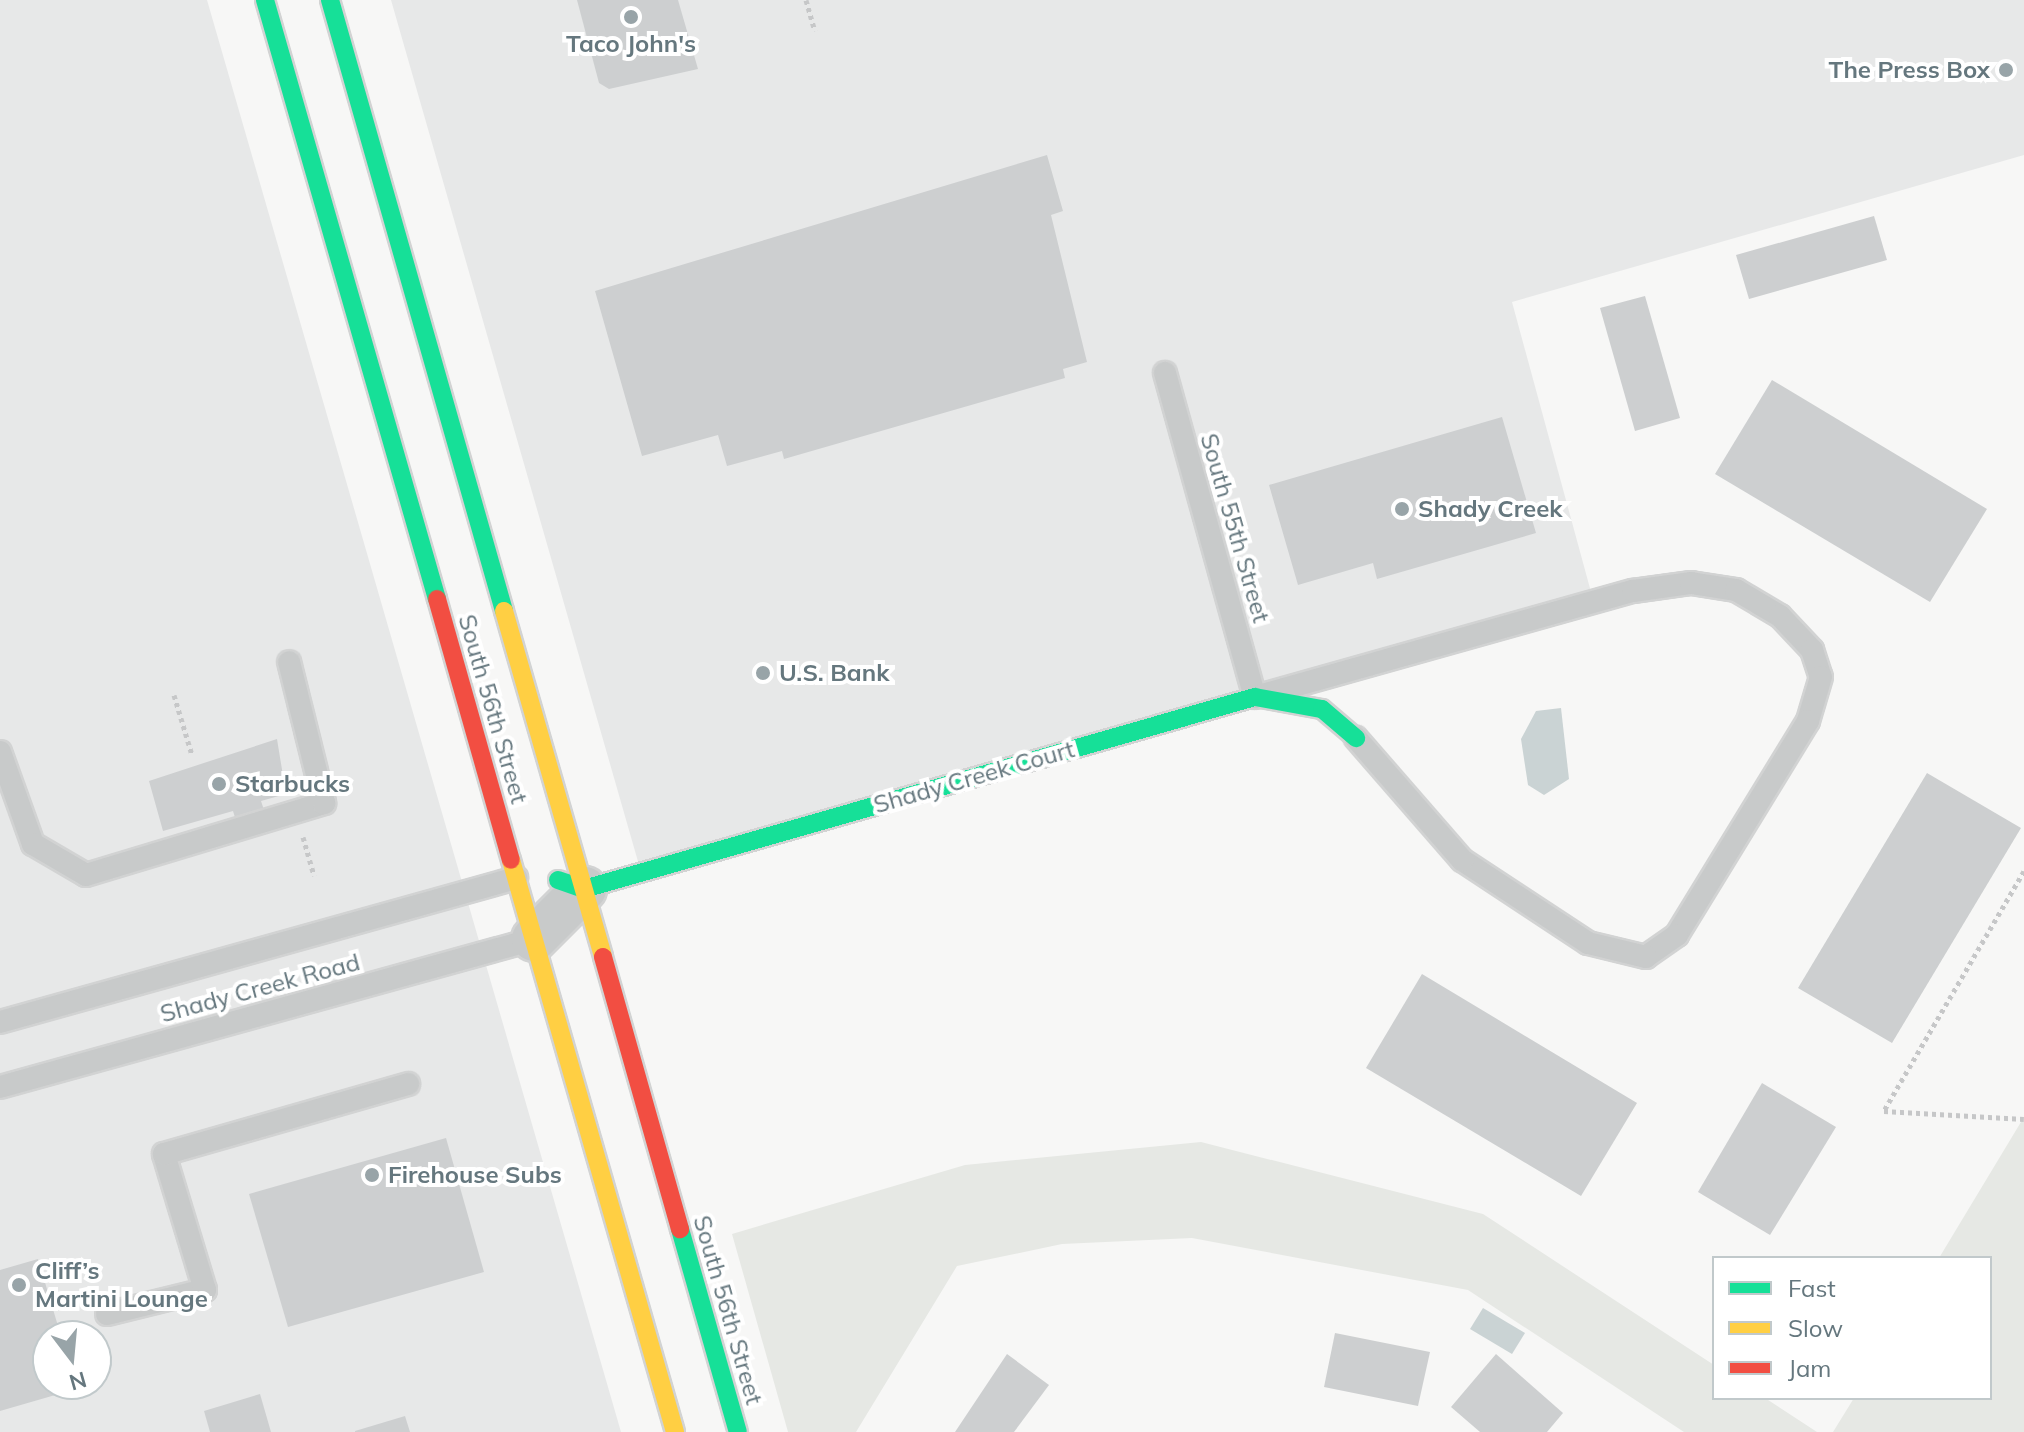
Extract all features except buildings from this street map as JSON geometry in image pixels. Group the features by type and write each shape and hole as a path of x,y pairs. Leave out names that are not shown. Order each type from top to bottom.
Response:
{"main road":[{"name":"South 56th Street","path":"265,0 675,1432"},
{"name":"South 56th Street","path":"330,0 738,1432"},
{"name":"Shady Creek Court","path":"516,878 584,889 1255,697 1322,709 1356,738"}],"street":[{"name":"Shady Creek Court","path":"534,939 584,889"}],"lane":[{"name":"South 55th Street","path":"1165,373 1255,697"},
{"path":"1255,697 1633,591 1691,583 1736,590 1780,616 1812,650 1821,677 1808,721 1677,935 1646,957 1588,943 1462,860 1356,738"},
{"path":"0,752 33,844 86,875 296,812 324,803 289,662"},
{"name":"Shady Creek Road","path":"0,1022 516,878"},
{"name":"Shady Creek Road","path":"0,1087 534,939"},
{"path":"107,1314 205,1290 164,1154 408,1084"}],"path":[{"path":"806,0 815,31"},
{"path":"174,695 192,755"},
{"path":"301,828 314,875"},
{"path":"2024,871 1884,1111 2024,1119"}],"shaded area":[{"path":"0,0 207,0 621,1432 0,1432"},
{"path":"391,0 2024,0 2024,155 1512,302 1594,603 641,872"},
{"path":"1561,708 1569,779 1544,795 1528,785 1521,739 1536,711"},
{"path":"2024,1117 2024,1432 1833,1432 1853,1400 1992,1400 1992,1256 1940,1256"},
{"path":"1201,1142 1483,1214 1712,1364 1712,1400 1768,1400 1817,1432 1684,1432 1468,1290 1192,1238 1062,1244 957,1266 856,1432 788,1432 732,1234 965,1165"},
{"path":"1483,1308 1525,1333 1512,1354 1470,1329"}],"traffic: fast":[{"path":"265,0 437,599"},
{"path":"330,0 504,611"},
{"path":"558,880 584,889 1255,697 1322,709 1356,738"},
{"path":"680,1229 738,1432"}],"traffic: slow":[{"path":"504,611 603,957"},
{"path":"511,860 675,1432"}],"traffic: jam":[{"path":"437,599 511,860"},
{"path":"603,957 680,1229"}],"place":[{"name":"Taco John's","path":"631,17"},
{"name":"The Press Box","path":"2006,70"},
{"name":"Shady Creek","path":"1402,509"},
{"name":"U.S. Bank","path":"763,673"},
{"name":"Starbucks","path":"219,784"},
{"name":"Firehouse Subs","path":"372,1175"},
{"name":"Cliff’s Martini Lounge","path":"19,1285"}]}
